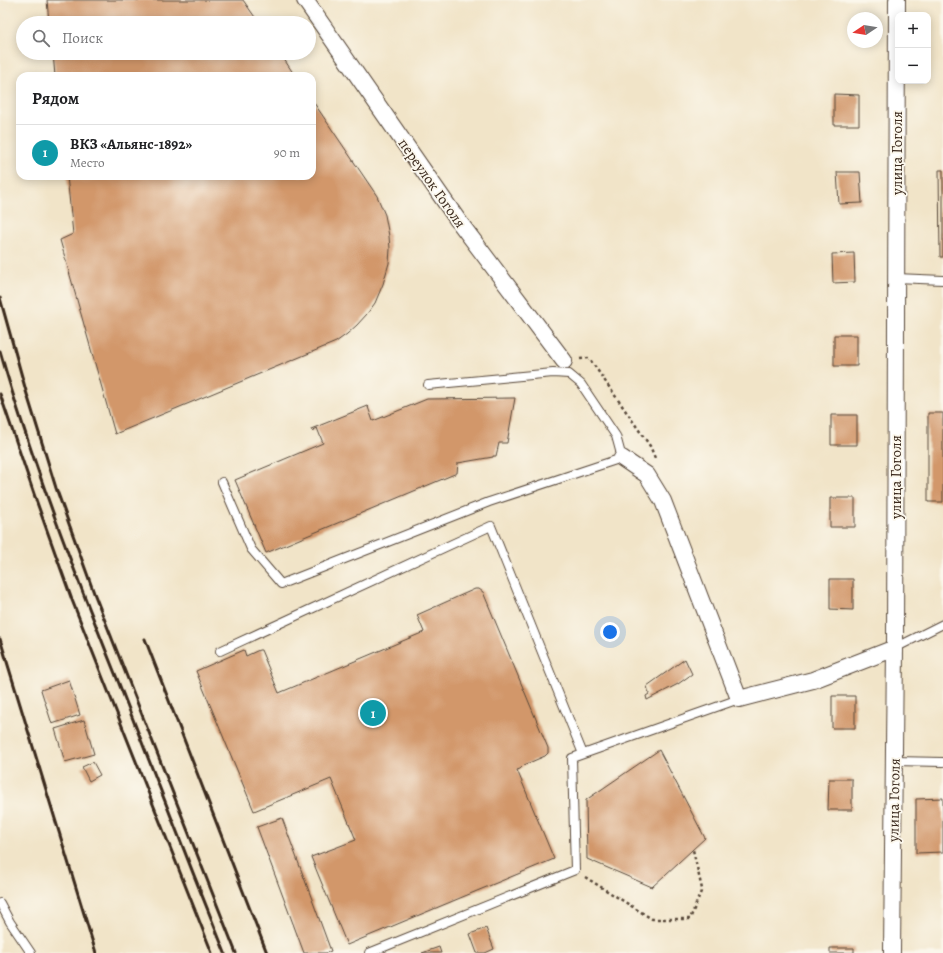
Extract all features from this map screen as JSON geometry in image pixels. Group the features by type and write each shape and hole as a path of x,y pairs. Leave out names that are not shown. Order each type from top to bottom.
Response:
{"street":[{"name":"переулок Гоголя","path":"305,0 457,219 564,361"},
{"name":"улица Гоголя","path":"892,953 895,648 897,0"},
{"path":"622,458 647,475 663,501 739,699 814,680 895,648"}],"lane":[{"path":"896,278 943,280"},
{"path":"222,482 251,549 282,584 489,502 622,458 616,436 581,384 569,374 553,373 428,385"},
{"path":"220,651 491,526 583,754"},
{"path":"895,648 943,624"},
{"path":"369,953 575,870 572,758 739,699"},
{"path":"894,761 943,762"},
{"path":"0,903 10,922 31,953"}],"path":[{"path":"564,361 589,358 650,446 656,460"},
{"path":"575,870 652,919 690,919 702,889 693,850"}],"building":[{"path":"47,0 243,0 254,16 48,16"},
{"path":"54,60 285,60 292,72 55,72"},
{"path":"834,94 859,95 859,125 834,125"},
{"path":"316,106 377,196 385,215 390,249 389,263 383,284 375,303 357,325 336,342 115,434 60,240 73,234 67,180 316,180"},
{"path":"939,170 943,170 943,257 940,257"},
{"path":"837,172 860,172 862,203 839,204"},
{"path":"854,253 855,282 833,283 832,254"},
{"path":"834,335 857,335 857,366 834,366"},
{"path":"515,398 507,443 499,443 496,456 458,463 457,473 266,553 235,480 323,443 317,428 312,431 311,429 368,406 373,421 427,399"},
{"path":"928,413 943,413 943,502 928,502"},
{"path":"831,415 857,415 857,445 831,445"},
{"path":"830,498 855,498 855,527 830,527"},
{"path":"830,579 853,579 853,610 830,609"},
{"path":"475,589 479,589 483,592 548,748 548,753 545,756 524,765 517,770 554,859 347,945 311,857 356,840 331,779 254,811 196,671 244,650 246,656 261,650 279,693 424,632 417,615"},
{"path":"685,659 692,674 678,684 647,700 646,696 649,694 647,686"},
{"path":"69,680 80,715 52,724 41,690"},
{"path":"832,696 855,696 855,728 832,728"},
{"path":"84,720 94,754 65,762 55,729"},
{"path":"659,750 705,838 652,887 587,859 586,800"},
{"path":"93,762 100,775 89,781 82,767"},
{"path":"829,779 852,779 852,810 828,810"},
{"path":"943,798 943,852 916,853 916,799"},
{"path":"282,818 331,951 326,953 304,953 257,827"},
{"path":"486,928 494,949 485,953 477,953 470,934"},
{"path":"439,947 441,953 422,953"},
{"path":"830,948 854,948 854,953 830,953"}],"railway":[{"path":"0,298 26,391 56,488 94,593 236,953"},
{"path":"0,351 39,474 84,596 225,953"},
{"path":"0,394 72,600 212,953"},
{"path":"0,639 96,953"},
{"path":"145,639 267,953"}],"place":[{"name":"ВКЗ «Альянс-1892»","path":"373,713"}]}
